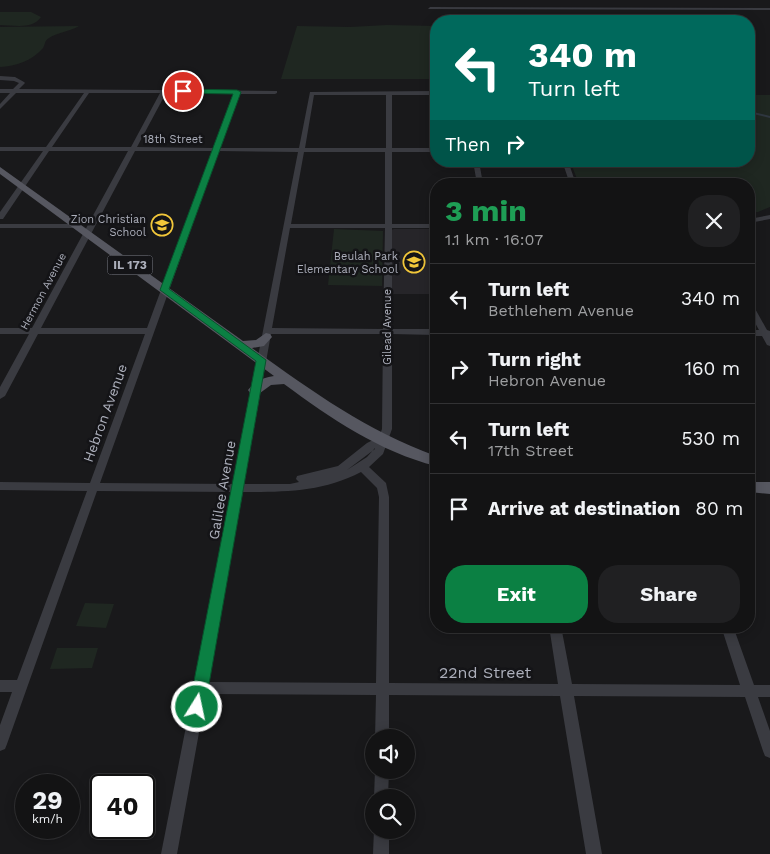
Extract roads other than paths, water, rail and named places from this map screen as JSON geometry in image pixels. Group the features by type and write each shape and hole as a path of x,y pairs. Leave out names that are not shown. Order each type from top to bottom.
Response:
{"main road":[{"name":"IL 173","path":"0,170 336,414 383,440 430,459"},
{"path":"241,345 260,343 266,334"},
{"path":"255,390 268,381 288,379"},
{"path":"755,487 770,488"}],"street":[{"path":"746,5 751,9"},
{"path":"430,8 770,9"},
{"path":"0,78 23,79 22,83 0,107"},
{"path":"0,91 275,92"},
{"path":"0,217 23,187 88,91"},
{"name":"Hermon Avenue","path":"0,396 164,91"},
{"name":"Hebron Avenue","path":"0,744 237,92"},
{"name":"Galilee Avenue","path":"169,854 312,93 389,93"},
{"path":"389,93 430,93"},
{"name":"Gilead Avenue","path":"0,486 238,486 257,489 310,485 347,474 357,464 380,450 387,428 389,93"},
{"name":"18th Street","path":"0,149 430,150"},
{"path":"755,220 770,217"},
{"path":"0,226 76,226"},
{"path":"287,226 430,226"},
{"path":"755,314 767,333 770,343"},
{"path":"0,331 149,331"},
{"path":"266,334 430,332"},
{"path":"357,464 382,486 384,497 382,729"},
{"path":"556,633 594,854"},
{"path":"729,633 770,751"},
{"path":"0,686 21,686"},
{"name":"22nd Street","path":"200,688 770,691"},
{"path":"381,839 381,854"}],"waterway":[{"path":"755,113 770,117"}],"place":[{"name":"Zion Christian School","path":"162,225"},
{"name":"Beulah Park Elementary School","path":"414,262"}]}
